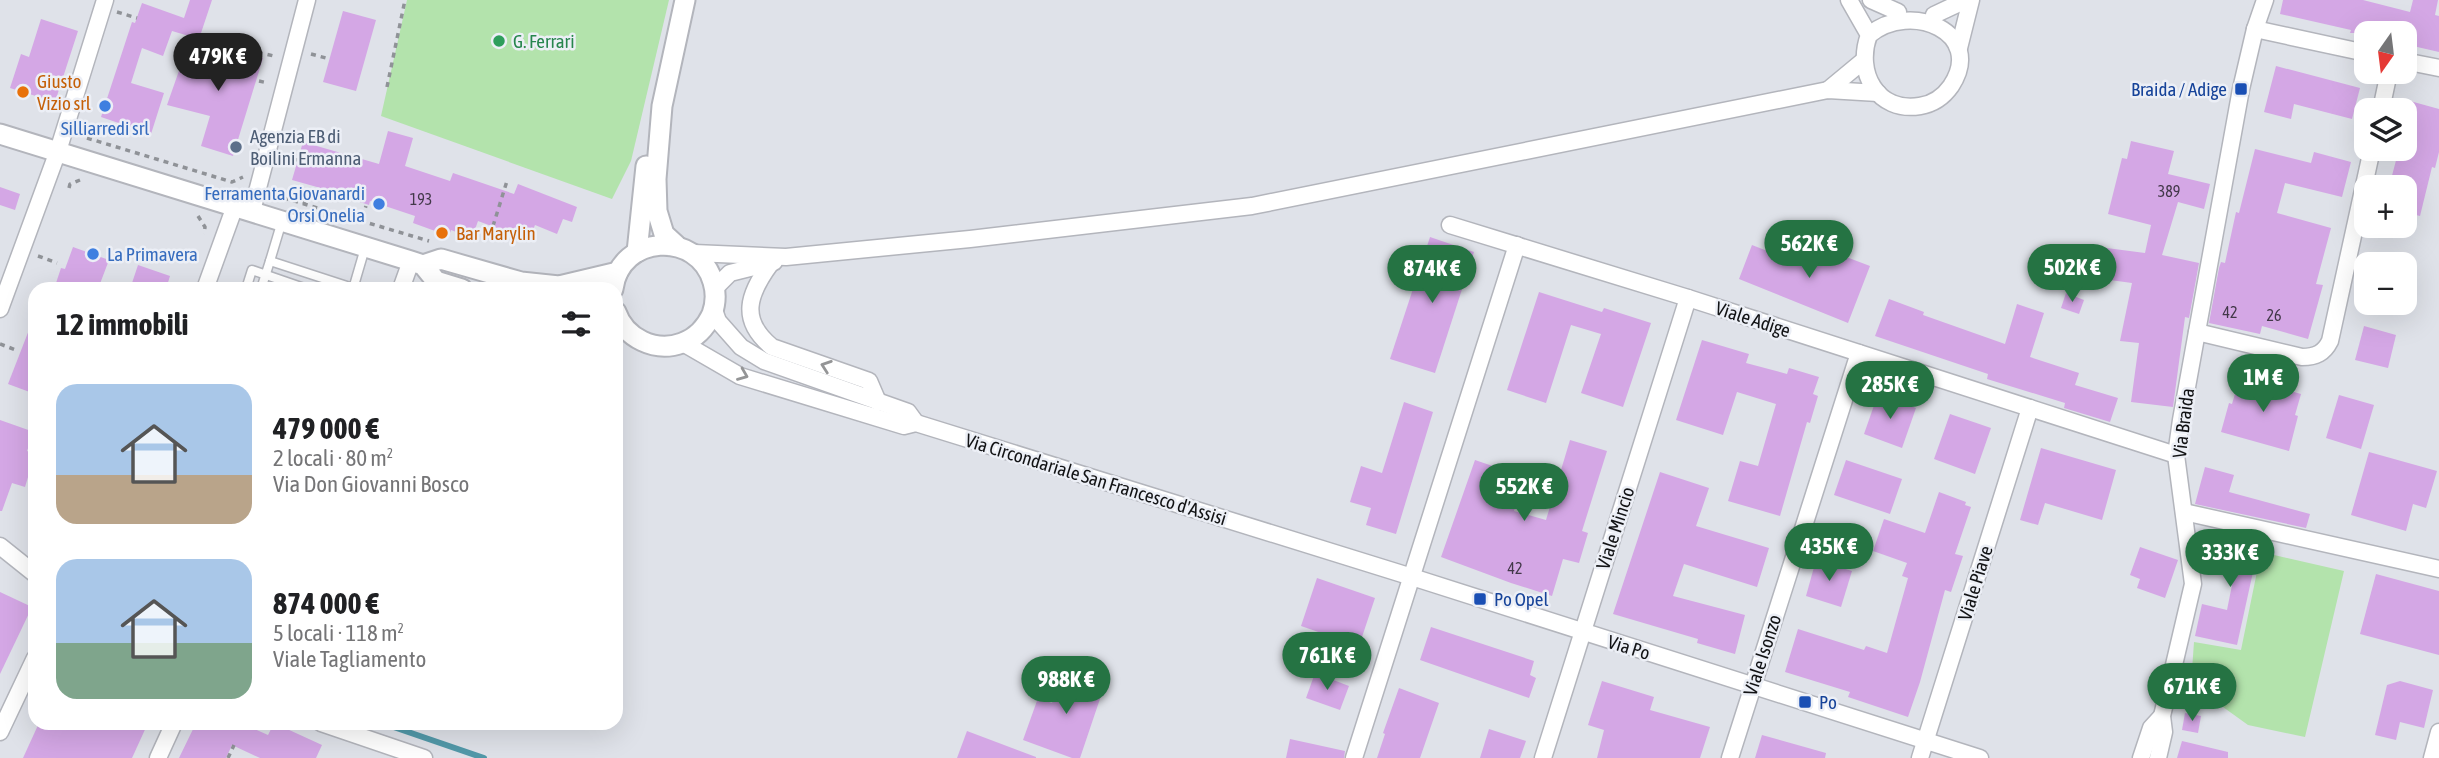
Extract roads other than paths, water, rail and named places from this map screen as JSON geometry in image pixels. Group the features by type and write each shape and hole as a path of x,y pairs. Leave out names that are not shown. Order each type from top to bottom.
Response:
{"street":[{"path":"208,282 244,208 307,0"},
{"path":"597,282 616,280 637,252 645,173 661,115 685,0"},
{"path":"1849,0 1869,35"},
{"path":"1871,0 1898,12"},
{"path":"1934,15 1966,0"},
{"path":"1959,48 1950,30 1934,15 1922,11 1898,12 1886,17 1869,35 1863,61 1870,84 1891,102 1905,106 1921,106 1935,101 1947,91 1956,78 1960,64 1959,48 1971,0"},
{"name":"Via Braida","path":"2158,758 2164,732 2162,716 2193,584 2176,455 2241,89 2255,29 2265,0"},
{"path":"0,309 110,6"},
{"path":"2255,29 2354,50"},
{"path":"1828,90 1863,61"},
{"path":"2417,64 2439,68"},
{"path":"715,288 730,273 778,260 1252,206 1828,90 1878,93"},
{"path":"623,324 639,340 668,346 683,343 696,335 707,324 714,310 715,288 708,269 664,234 657,211 656,179 661,115"},
{"path":"0,134 417,263 439,282"},
{"path":"2197,332 2302,357 2312,357 2325,351 2330,341 2369,161"},
{"name":"Viale Adige","path":"1450,225 1688,298 2176,455"},
{"path":"637,252 663,244 778,260"},
{"path":"1354,758 1517,245"},
{"path":"405,282 417,263 441,259 521,282"},
{"name":"Via Circondariale San Francesco d'Assisi","path":"778,260 758,281 751,301 750,319 761,338 772,347 869,382 878,402"},
{"name":"Viale Mincio","path":"1543,758 1688,298"},
{"name":"Via Circondariale San Francesco d'Assisi","path":"714,310 718,321 741,347 764,361 908,412 916,423"},
{"name":"Via Circondariale San Francesco d'Assisi","path":"683,343 740,376 904,426 916,423 1277,536"},
{"name":"Viale Isonzo","path":"1730,758 1859,353"},
{"name":"Viale Piave","path":"1920,758 2030,408"},
{"path":"2184,512 2439,569"},
{"name":"Via Po","path":"1277,536 1980,758"},
{"path":"0,546 28,568"},
{"path":"0,732 28,672"},
{"name":"Via Braida","path":"2141,758 2151,728 2162,716"},
{"path":"158,758 171,730"},
{"path":"342,730 424,758"},
{"path":"2432,758 2439,732"}],"lane":[{"path":"263,282 282,221"},
{"path":"355,282 366,247"},
{"path":"270,261 335,282"},
{"path":"248,282 252,270 286,282"}],"waterway":[{"path":"402,730 484,758"}],"place":[{"name":"G. Ferrari","path":"499,41"},
{"name":"Braida / Adige","path":"2241,89"},
{"name":"Giusto Vizio srl","path":"23,92"},
{"name":"Silliarredi srl","path":"105,106"},
{"name":"Agenzia EB di Boilini Ermanna","path":"236,147"},
{"name":"Ferramenta Giovanardi Orsi Onelia","path":"379,204"},
{"name":"Bar Marylin","path":"442,233"},
{"name":"La Primavera","path":"93,254"},
{"name":"Po Opel","path":"1480,599"},
{"name":"Po","path":"1805,702"}]}
